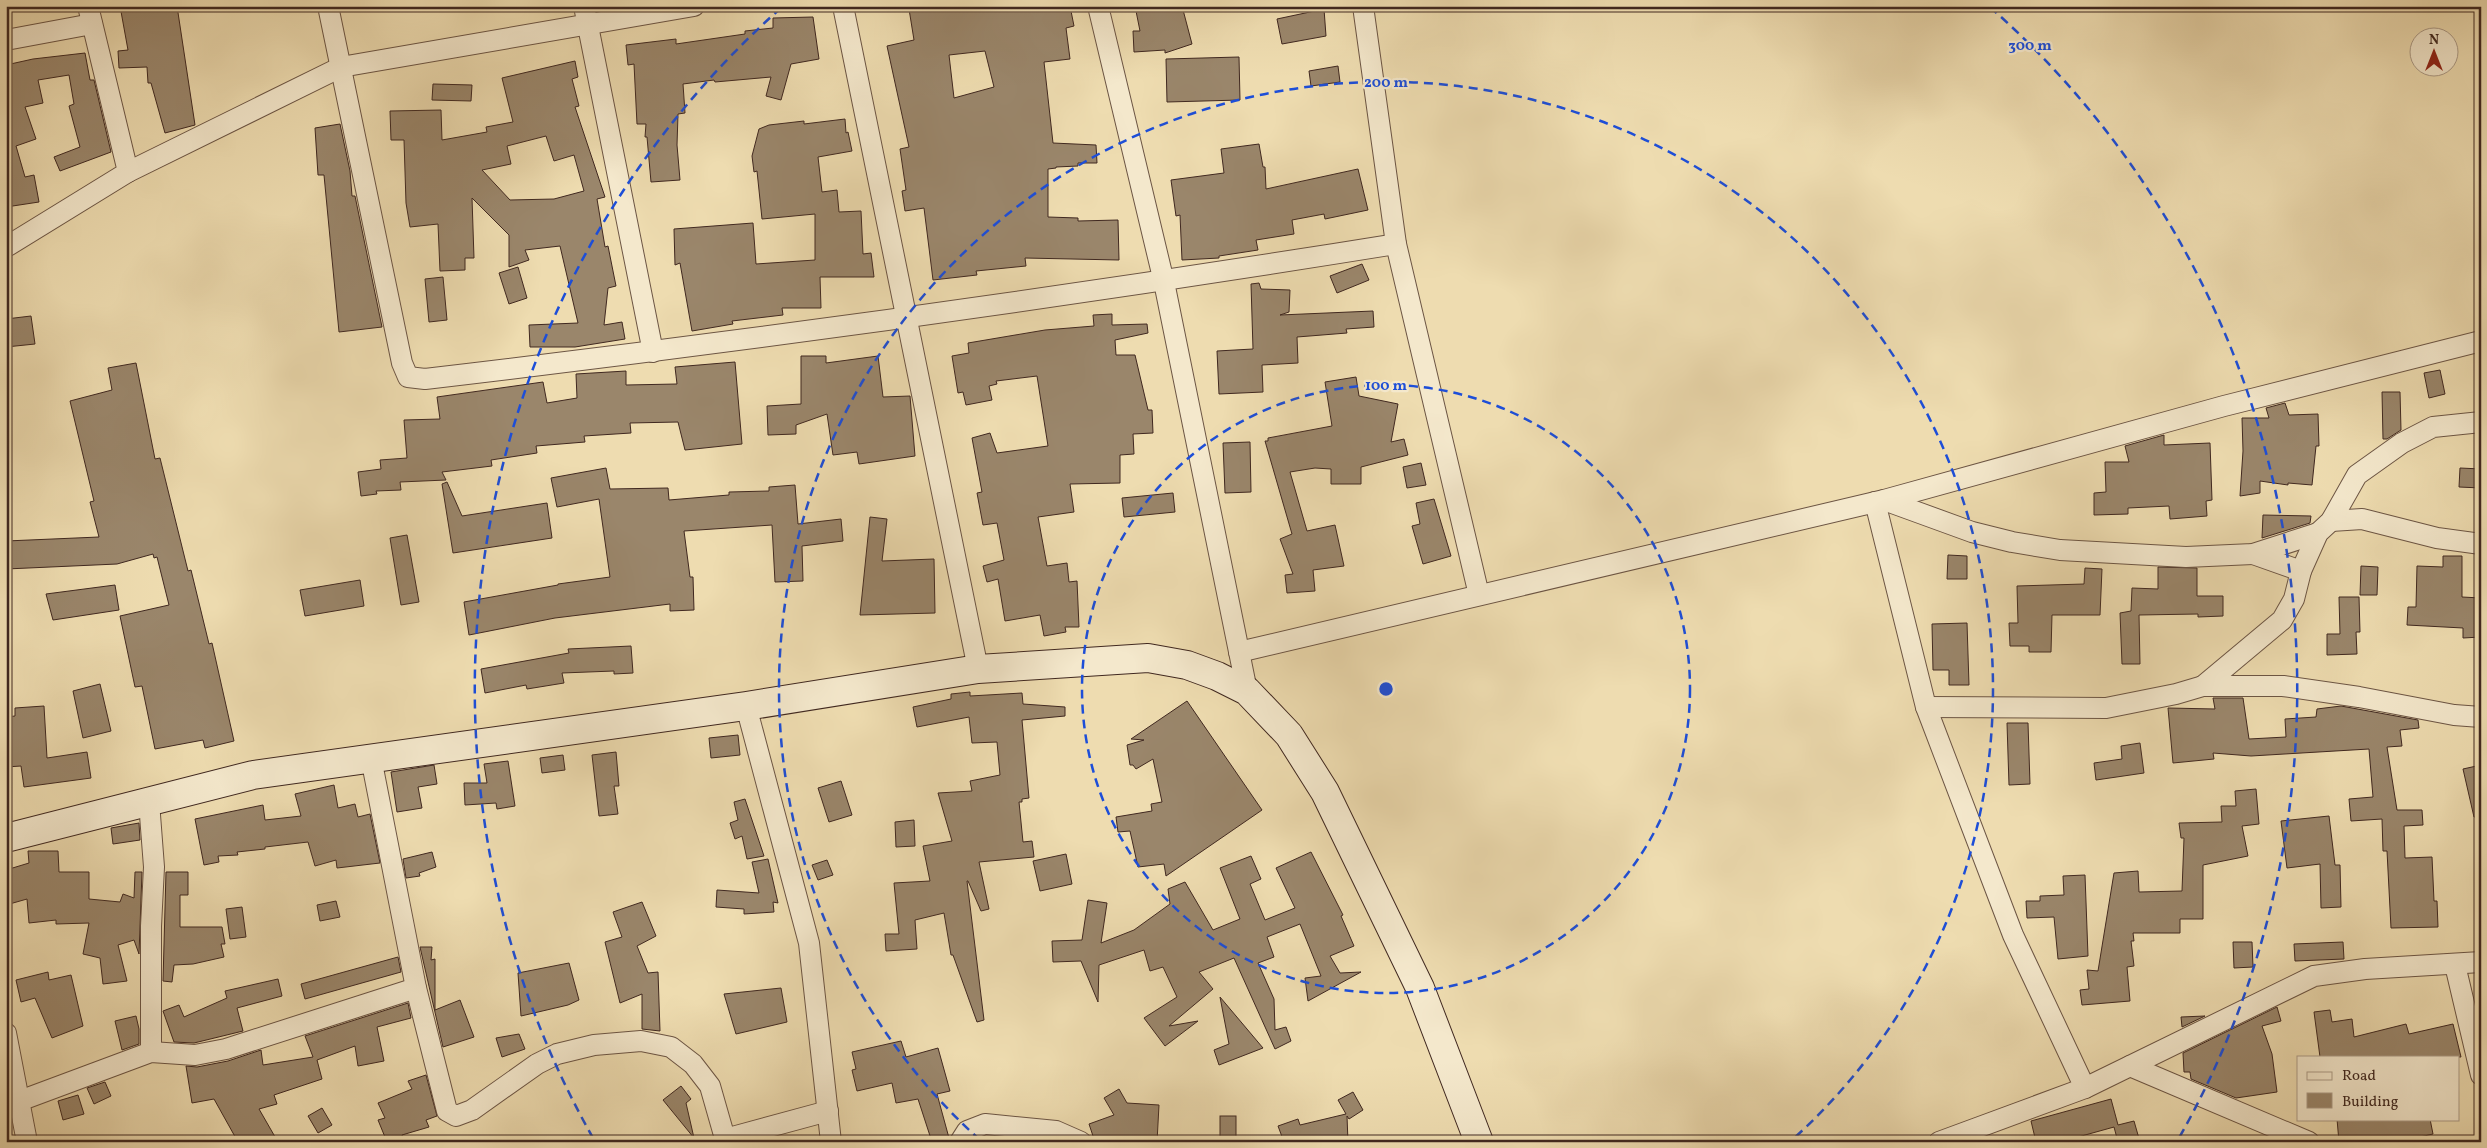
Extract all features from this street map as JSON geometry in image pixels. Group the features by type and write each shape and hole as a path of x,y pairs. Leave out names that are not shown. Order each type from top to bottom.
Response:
{"street":[{"path":"328,6 402,363 408,377 425,379 653,352 1164,282 1396,244"},
{"path":"6,247 128,172 341,67 586,15 694,6"},
{"path":"843,6 978,669"},
{"path":"1098,6 1164,282 1247,691"},
{"path":"1363,6 1396,244 1479,595"},
{"path":"6,40 90,15 128,172"},
{"path":"586,15 653,352"},
{"path":"1239,652 1880,501 2224,406 2481,341"},
{"path":"2203,686 2282,620 2294,599 2301,571 2325,527 2357,476 2368,465 2402,442 2433,427 2481,422"},
{"path":"1880,501 1972,532 2012,542 2060,550 2186,557 2253,554 2325,527 2362,520 2437,538 2481,544"},
{"path":"1880,501 1926,707 2013,935 2085,1088"},
{"path":"2253,554 2301,571"},
{"path":"6,838 253,775 746,706 978,669 1148,658 1187,665 1217,676 1247,691 1289,735 1325,792 1420,988 1479,1142"},
{"path":"1926,707 2106,708 2176,694 2203,686 2283,686 2359,697 2454,715 2481,717"},
{"path":"746,706 809,943 831,1142"},
{"path":"371,758 416,988 447,1111 456,1116 472,1110 537,1064 557,1054 594,1045 641,1041 671,1047 694,1064 710,1086 726,1141 828,1111"},
{"path":"149,802 154,867 151,906 151,1052"},
{"path":"1939,1142 2085,1088 2314,976 2365,969 2481,962"},
{"path":"2455,965 2481,1074"},
{"path":"13,1103 151,1052 195,1055 226,1049 416,988"},
{"path":"6,1033 13,1103 27,1142"},
{"path":"2130,1066 2309,1142"},
{"path":"960,1142 967,1131 985,1124 1056,1131 1081,1142"}],"building":[{"path":"120,6 177,6 195,125 165,133 151,83 148,83 147,67 119,68 118,51 128,50"},
{"path":"932,6 1070,6 1074,26 1066,28 1070,59 1044,62 1053,143 1096,145 1097,163 1078,163 1078,166 1048,169 1048,217 1078,218 1078,221 1118,220 1119,260 1025,258 1026,266 976,271 977,275 933,280 924,208 905,211 902,191 906,190 900,149 909,147 887,46 914,40 909,9","holes":["985,51 994,87 954,98 949,55"]},
{"path":"1135,6 1182,6 1192,44 1165,53 1165,50 1134,52 1133,31 1140,31"},
{"path":"1324,9 1326,36 1282,44 1277,19"},
{"path":"813,17 819,59 791,64 781,100 766,96 771,77 715,82 714,80 683,84 685,113 678,114 677,145 680,180 651,182 647,137 645,137 646,124 637,124 634,64 628,65 626,45 676,39 676,44 745,34 745,31 773,28 773,18"},
{"path":"85,53 90,80 94,80 111,152 60,171 54,157 80,147 69,106 74,104 69,75 38,80 43,103 25,107 36,139 16,146 25,177 34,175 39,202 6,207 6,129 11,125 6,96 6,65 33,59"},
{"path":"1239,57 1240,100 1167,102 1166,59"},
{"path":"575,61 578,77 572,79 579,106 575,107 605,197 597,199 605,247 608,246 616,286 608,288 604,325 622,322 625,339 575,347 530,347 529,325 578,323 560,246 525,250 529,260 509,267 509,235 472,198 474,258 465,258 465,270 440,271 438,224 410,227 406,203 404,140 391,140 390,111 441,110 442,140 487,132 486,127 513,122 502,78","holes":["546,136 554,161 574,155 584,191 554,199 510,200 482,170 511,164 507,146"]},
{"path":"1338,66 1340,82 1311,86 1309,71"},
{"path":"433,84 472,85 471,101 432,100"},
{"path":"845,119 846,133 848,132 852,151 818,157 822,192 837,190 839,212 861,211 863,254 871,253 874,277 820,277 821,308 782,308 783,315 732,321 733,324 692,331 680,263 675,265 674,229 753,223 756,264 815,260 815,214 762,219 757,171 754,172 752,156 759,129 769,125 804,121 804,124"},
{"path":"340,124 350,171 352,196 355,196 382,327 339,332 324,175 318,175 315,128"},
{"path":"1259,144 1263,167 1265,167 1266,189 1358,169 1368,210 1325,219 1324,214 1292,220 1294,234 1256,240 1258,250 1219,256 1219,258 1182,260 1180,215 1176,216 1171,180 1224,173 1221,149"},
{"path":"1362,264 1369,280 1337,293 1330,276"},
{"path":"518,267 527,298 509,304 499,273"},
{"path":"443,277 447,320 429,322 425,279"},
{"path":"1259,283 1261,289 1290,290 1289,312 1280,315 1373,311 1374,327 1346,329 1347,333 1297,337 1298,363 1262,365 1263,392 1219,394 1217,351 1253,349 1251,284"},
{"path":"1112,314 1112,325 1147,324 1148,333 1115,340 1116,355 1135,355 1148,410 1152,410 1153,433 1133,434 1134,454 1120,455 1120,483 1070,484 1074,512 1038,517 1047,566 1067,563 1069,582 1077,581 1079,627 1065,627 1066,632 1044,636 1040,615 1005,621 998,579 987,582 983,566 1004,560 997,523 983,525 977,493 982,492 972,438 990,433 997,453 1048,446 1037,376 996,381 997,384 989,386 992,400 966,405 963,392 958,393 952,356 969,353 968,343 1045,330 1094,326 1093,315"},
{"path":"31,316 35,344 6,347 6,319"},
{"path":"801,356 826,356 826,363 878,356 883,397 910,396 915,456 859,464 857,452 833,455 827,414 796,425 796,434 768,435 767,406 801,404"},
{"path":"735,362 742,444 685,450 678,422 630,423 631,433 584,436 585,442 536,446 537,453 491,460 492,466 442,472 446,480 400,482 401,490 376,491 377,494 361,496 358,472 381,469 380,460 407,458 404,420 440,419 437,397 543,382 547,403 577,398 576,374 626,371 626,385 677,384 675,367"},
{"path":"136,363 155,459 160,458 188,571 191,570 209,644 212,643 234,741 205,748 203,740 155,749 142,686 135,687 120,616 169,605 157,557 154,558 153,554 117,564 6,569 6,541 99,537 90,502 94,501 70,401 112,390 108,368"},
{"path":"2440,370 2445,394 2429,398 2424,373"},
{"path":"1356,377 1359,396 1398,404 1391,442 1404,439 1408,455 1361,467 1361,484 1331,484 1331,469 1315,468 1290,472 1307,531 1335,525 1344,566 1313,570 1315,591 1287,593 1285,575 1293,574 1280,539 1292,534 1265,441 1268,441 1268,438 1332,426 1325,382"},
{"path":"2382,392 2400,392 2401,430 2387,439 2383,439"},
{"path":"2285,403 2289,415 2318,414 2319,446 2316,446 2312,485 2288,483 2288,485 2260,481 2260,493 2240,496 2243,451 2242,418 2269,418 2266,408"},
{"path":"2164,435 2164,445 2210,443 2212,500 2206,501 2207,516 2170,519 2169,506 2128,508 2128,514 2094,515 2094,493 2106,492 2105,462 2129,462 2125,446"},
{"path":"1250,442 1251,492 1225,493 1223,443"},
{"path":"1421,463 1426,485 1407,488 1403,467"},
{"path":"606,468 610,489 668,488 669,500 729,495 729,492 769,491 769,487 795,485 798,524 841,519 843,541 802,546 803,581 775,582 772,525 684,531 690,577 693,577 694,610 670,611 670,604 555,618 469,635 464,602 558,584 610,577 599,499 557,507 551,478"},
{"path":"2460,468 2481,469 2481,488 2459,487"},
{"path":"447,482 462,516 547,503 552,538 453,553 442,484"},
{"path":"1173,493 1175,512 1124,517 1122,498"},
{"path":"1434,499 1451,556 1423,564 1412,526 1420,524 1416,503"},
{"path":"2263,515 2311,516 2310,523 2262,538"},
{"path":"870,517 887,519 882,561 934,559 935,613 860,615"},
{"path":"407,535 419,602 401,605 390,538"},
{"path":"1948,555 1967,556 1967,579 1947,579"},
{"path":"2443,556 2462,556 2462,597 2481,598 2481,637 2463,638 2463,628 2407,625 2408,607 2416,607 2417,566 2443,567"},
{"path":"2361,566 2378,567 2377,595 2360,595"},
{"path":"2158,567 2197,568 2197,596 2223,596 2223,616 2198,617 2198,614 2139,615 2140,664 2122,664 2120,613 2131,611 2132,588 2158,589"},
{"path":"2085,568 2102,569 2100,615 2052,615 2051,652 2029,652 2029,646 2010,646 2009,623 2018,623 2017,586 2084,584"},
{"path":"360,580 364,606 305,616 300,590"},
{"path":"115,585 119,610 53,620 46,594"},
{"path":"2339,597 2359,597 2360,632 2356,632 2357,654 2327,655 2327,634 2340,634"},
{"path":"1967,623 1969,685 1949,685 1949,670 1933,670 1932,624"},
{"path":"631,646 633,673 614,674 614,671 562,673 564,683 527,689 526,685 485,693 481,669 569,653 568,649"},
{"path":"100,684 111,731 83,738 73,691"},
{"path":"970,692 970,696 1022,693 1023,704 1065,707 1065,716 1022,720 1029,798 1022,799 1022,802 1019,802 1023,842 1032,841 1034,857 979,862 989,909 981,911 967,881 984,1020 977,1022 953,955 951,955 944,913 915,920 917,949 886,951 885,934 899,934 894,883 930,881 923,846 952,841 938,793 972,791 970,781 1000,775 997,742 972,743 969,717 917,727 913,707 951,699 951,694"},
{"path":"2213,698 2243,698 2249,739 2286,737 2285,719 2316,717 2317,709 2341,706 2418,720 2419,728 2400,730 2402,746 2387,747 2397,810 2422,810 2423,825 2404,826 2405,858 2432,857 2434,901 2437,901 2438,927 2391,928 2387,851 2383,851 2382,819 2351,821 2349,799 2373,797 2369,749 2251,756 2213,753 2214,759 2173,763 2168,708 2215,709"},
{"path":"1187,701 1262,810 1166,876 1164,864 1138,867 1130,831 1118,832 1116,817 1152,811 1151,804 1162,802 1153,759 1136,769 1133,765 1130,765 1127,745 1144,740 1131,739"},
{"path":"44,706 47,758 87,752 91,778 24,787 21,766 6,767 6,717 15,716 15,708"},
{"path":"2007,723 2028,723 2030,784 2009,785"},
{"path":"738,735 740,755 711,758 709,738"},
{"path":"2140,743 2144,773 2096,780 2094,763 2122,759 2121,746"},
{"path":"616,752 619,786 614,786 618,814 599,816 592,755"},
{"path":"563,755 565,770 542,773 540,758"},
{"path":"508,761 515,806 497,809 496,803 465,805 464,783 487,783 484,764"},
{"path":"434,765 437,784 418,787 422,808 397,812 391,772"},
{"path":"2481,765 2481,816 2474,817 2463,769"},
{"path":"841,781 852,815 829,822 818,788"},
{"path":"334,785 338,808 355,804 358,817 370,814 380,863 337,868 336,860 315,866 308,842 237,852 238,855 218,856 219,862 204,865 195,819 263,805 265,820 301,816 295,794"},
{"path":"2256,789 2259,824 2242,826 2248,856 2203,865 2203,919 2180,919 2180,933 2133,933 2134,941 2131,941 2134,966 2127,967 2130,1001 2082,1005 2080,990 2089,989 2087,970 2098,971 2114,873 2138,871 2139,892 2182,891 2184,838 2181,838 2179,823 2222,822 2221,806 2236,806 2235,791"},
{"path":"745,799 764,856 747,859 742,836 735,839 730,823 738,820 734,802"},
{"path":"2329,816 2335,865 2340,865 2341,907 2321,908 2320,864 2287,868 2281,821"},
{"path":"914,820 915,846 896,847 895,822"},
{"path":"139,823 140,840 113,844 111,828"},
{"path":"28,851 58,851 59,872 89,872 89,899 120,902 123,894 134,898 135,872 142,872 139,954 134,940 118,945 127,981 103,984 100,958 83,954 89,923 56,924 56,920 29,923 27,899 6,905 6,870 29,863"},
{"path":"432,852 436,867 419,873 420,876 406,878 403,859"},
{"path":"1311,852 1343,915 1341,916 1354,946 1330,956 1340,973 1361,972 1308,1001 1305,978 1321,976 1300,924 1267,937 1274,957 1258,963 1274,999 1275,1030 1286,1027 1291,1041 1275,1049 1234,958 1199,972 1213,989 1169,1026 1198,1021 1165,1046 1144,1018 1177,997 1163,967 1150,971 1144,950 1099,965 1098,1002 1081,961 1053,962 1052,941 1082,940 1088,900 1107,903 1101,943 1134,930 1170,904 1168,889 1185,882 1213,930 1240,919 1220,868 1251,856 1261,879 1250,884 1265,920 1295,908 1276,868"},
{"path":"1066,854 1072,884 1040,891 1033,861"},
{"path":"768,859 778,903 773,902 774,912 744,914 744,909 716,907 717,890 759,893 752,862"},
{"path":"827,860 833,875 818,880 812,865"},
{"path":"166,872 188,872 188,895 180,895 180,927 222,927 225,944 221,944 224,957 193,964 174,965 172,982 163,981"},
{"path":"2085,875 2088,956 2058,959 2054,917 2027,918 2026,901 2040,901 2040,896 2064,895 2063,876"},
{"path":"336,901 340,917 320,921 317,905"},
{"path":"642,902 656,936 637,946 648,973 658,972 660,1031 642,1029 642,994 620,1003 605,942 622,937 613,912"},
{"path":"242,907 246,937 230,939 226,909"},
{"path":"2233,942 2252,942 2253,967 2234,968"},
{"path":"2343,942 2344,959 2295,961 2294,944"},
{"path":"420,947 432,947 431,960 435,959 435,1010 460,1000 474,1037 443,1047"},
{"path":"398,957 401,972 305,999 301,984"},
{"path":"569,963 579,1000 568,1005 521,1016 518,973"},
{"path":"48,972 49,980 71,975 83,1026 52,1038 35,998 21,1002 16,980"},
{"path":"278,979 282,996 237,1008 243,1031 194,1043 174,1042 163,1011 179,1005 184,1017 227,998 225,991"},
{"path":"781,988 787,1022 736,1034 724,994"},
{"path":"1220,997 1263,1048 1219,1065 1214,1050 1229,1044"},
{"path":"408,1003 411,1018 377,1027 384,1061 358,1066 355,1046 317,1060 322,1079 274,1095 277,1104 259,1109 278,1142 238,1142 214,1099 192,1103 186,1066 197,1067 228,1061 261,1050 263,1065 313,1057 305,1036"},
{"path":"2277,1007 2281,1021 2262,1026 2272,1054 2277,1092 2236,1098 2191,1079 2190,1072 2184,1072 2183,1053"},
{"path":"2330,1010 2332,1022 2352,1019 2354,1037 2406,1024 2409,1034 2453,1024 2461,1057 2320,1056 2314,1012"},
{"path":"136,1016 139,1029 139,1044 122,1050 115,1021"},
{"path":"2205,1016 2182,1027 2181,1017"},
{"path":"519,1034 525,1049 502,1057 496,1038"},
{"path":"901,1041 906,1057 938,1048 950,1091 937,1094 949,1138 932,1142 918,1099 896,1103 892,1083 857,1091 852,1070 856,1069 852,1052"},
{"path":"426,1075 437,1116 426,1120 429,1127 402,1135 403,1138 393,1142 387,1142 378,1120 385,1118 378,1103 412,1089 408,1081"},
{"path":"105,1082 111,1096 94,1104 87,1088"},
{"path":"681,1086 691,1099 686,1103 694,1138 663,1100"},
{"path":"1119,1089 1127,1103 1159,1105 1157,1142 1095,1142 1089,1124 1114,1115 1104,1098"},
{"path":"1353,1092 1363,1110 1349,1119 1347,1116 1348,1142 1326,1142 1326,1138 1308,1142 1284,1142 1278,1126 1298,1119 1300,1125 1346,1114 1338,1100"},
{"path":"78,1095 84,1114 63,1120 58,1101"},
{"path":"2111,1099 2118,1125 2134,1121 2140,1142 2118,1142 2114,1127 2060,1142 2036,1142 2031,1121"},
{"path":"322,1108 332,1125 318,1133 308,1116"},
{"path":"1220,1116 1236,1116 1236,1142 1220,1142"},
{"path":"2337,1120 2430,1120 2433,1134 2398,1142 2339,1142"}]}
